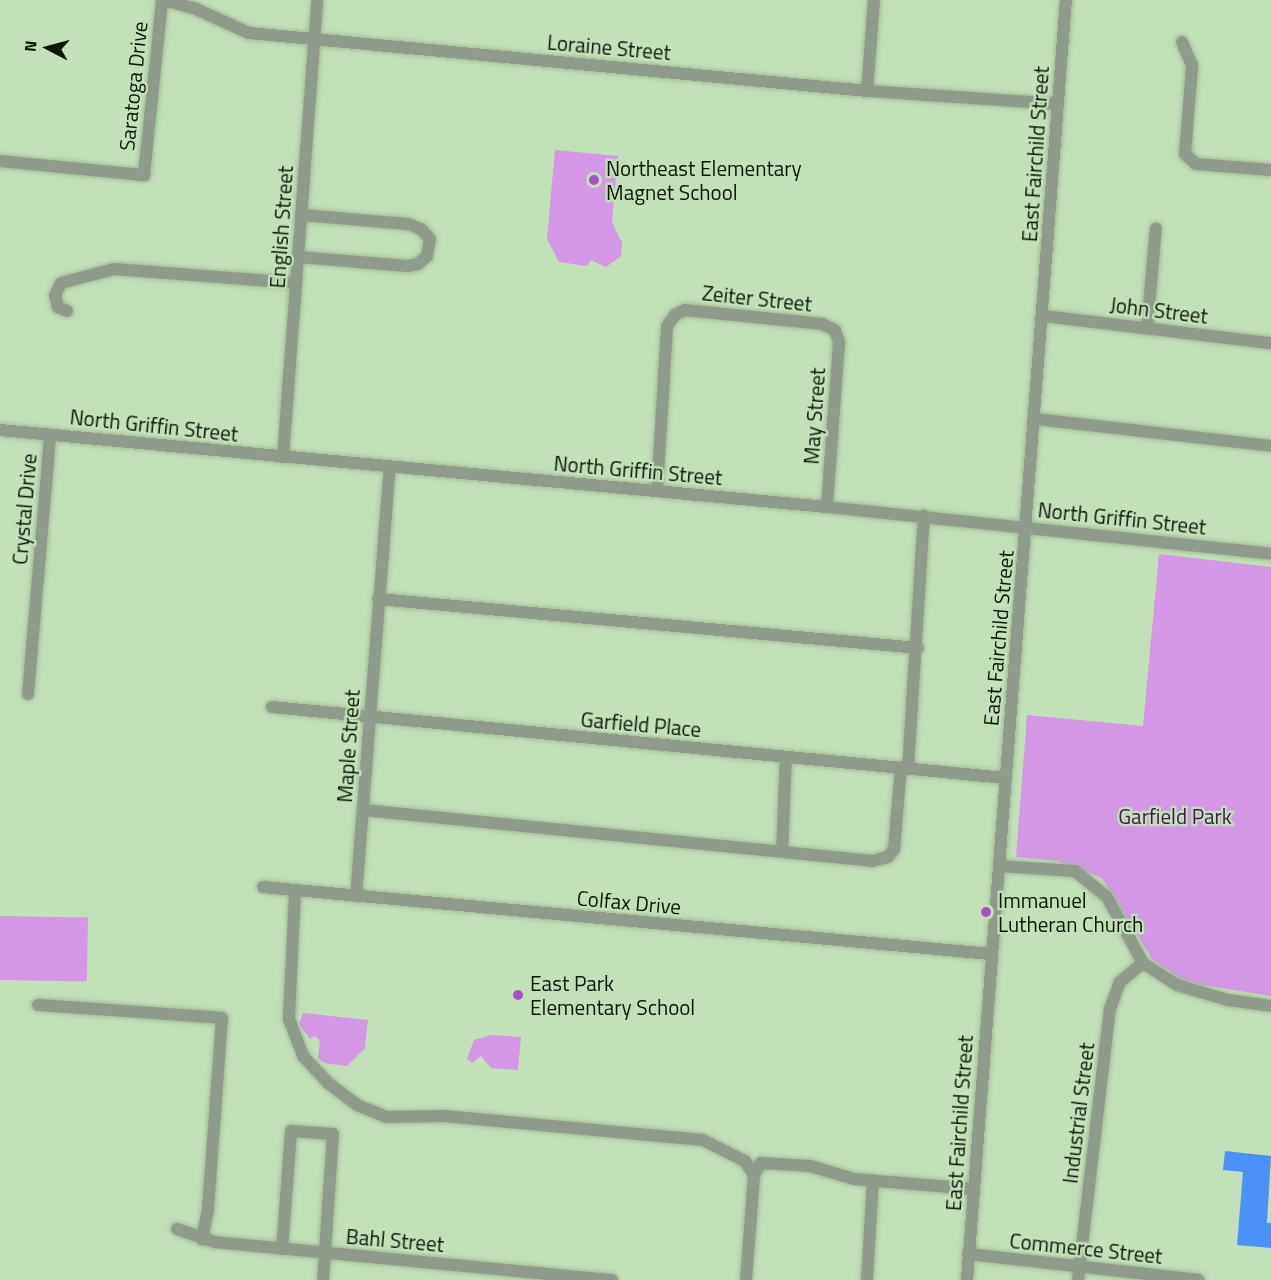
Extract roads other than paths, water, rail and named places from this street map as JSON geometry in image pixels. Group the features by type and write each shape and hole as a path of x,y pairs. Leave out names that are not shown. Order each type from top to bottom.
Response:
{"street":[{"name":"Loraine Street","path":"162,0 196,9 249,33 867,91 1058,104"},
{"name":"Saratoga Drive","path":"0,161 144,175 162,0"},
{"name":"English Street","path":"283,457 317,0"},
{"path":"867,91 874,0"},
{"name":"East Fairchild Street","path":"966,1280 1027,527 1066,0"},
{"path":"1182,42 1192,66 1185,154 1196,164 1271,170"},
{"path":"298,257 408,266 418,264 427,256 430,239 421,229 408,224 301,215"},
{"path":"1147,328 1156,228"},
{"path":"67,311 58,307 55,295 61,283 114,269 296,283"},
{"name":"Zeiter Street","path":"657,491 667,326 675,315 685,310 822,324 835,330"},
{"name":"John Street","path":"1042,316 1271,343"},
{"name":"May Street","path":"827,507 838,342 835,330"},
{"path":"1035,419 1271,446"},
{"name":"North Griffin Street","path":"0,430 924,516 1271,554"},
{"name":"Crystal Drive","path":"28,694 50,435"},
{"name":"Maple Street","path":"356,896 390,467"},
{"path":"363,810 872,861 888,857 894,849 918,648 924,516"},
{"path":"378,599 918,648"},
{"name":"Garfield Place","path":"272,707 1006,778"},
{"path":"782,851 786,757"},
{"path":"999,866 1075,872 1107,897 1143,963 1177,985 1228,1000 1271,1006"},
{"name":"Colfax Drive","path":"263,887 991,954"},
{"path":"295,891 289,1019 303,1056 328,1083 357,1105 386,1117 444,1116 703,1140 746,1161 754,1175"},
{"name":"Industrial Street","path":"1078,1280 1110,1009 1120,982 1143,963"},
{"path":"38,1005 222,1018 208,1209 202,1239"},
{"path":"282,1249 291,1131 333,1134 322,1280"},
{"path":"746,1280 754,1175 761,1163 784,1162 873,1180 974,1189"},
{"path":"867,1280 873,1180"},
{"name":"Bahl Street","path":"177,1229 202,1239 282,1249 612,1280"},
{"name":"Commerce Street","path":"968,1254 1199,1280"}],"water":[{"path":"1225,1151 1271,1156 1267,1223 1271,1223 1271,1248 1237,1245 1243,1172 1223,1170"}],"place":[{"name":"Northeast Elementary Magnet School","path":"594,180"},
{"name":"Immanuel Lutheran Church","path":"986,912"},
{"name":"East Park Elementary School","path":"518,995"}],"park label":[{"name":"Garfield Park","path":"1175,816"}]}
